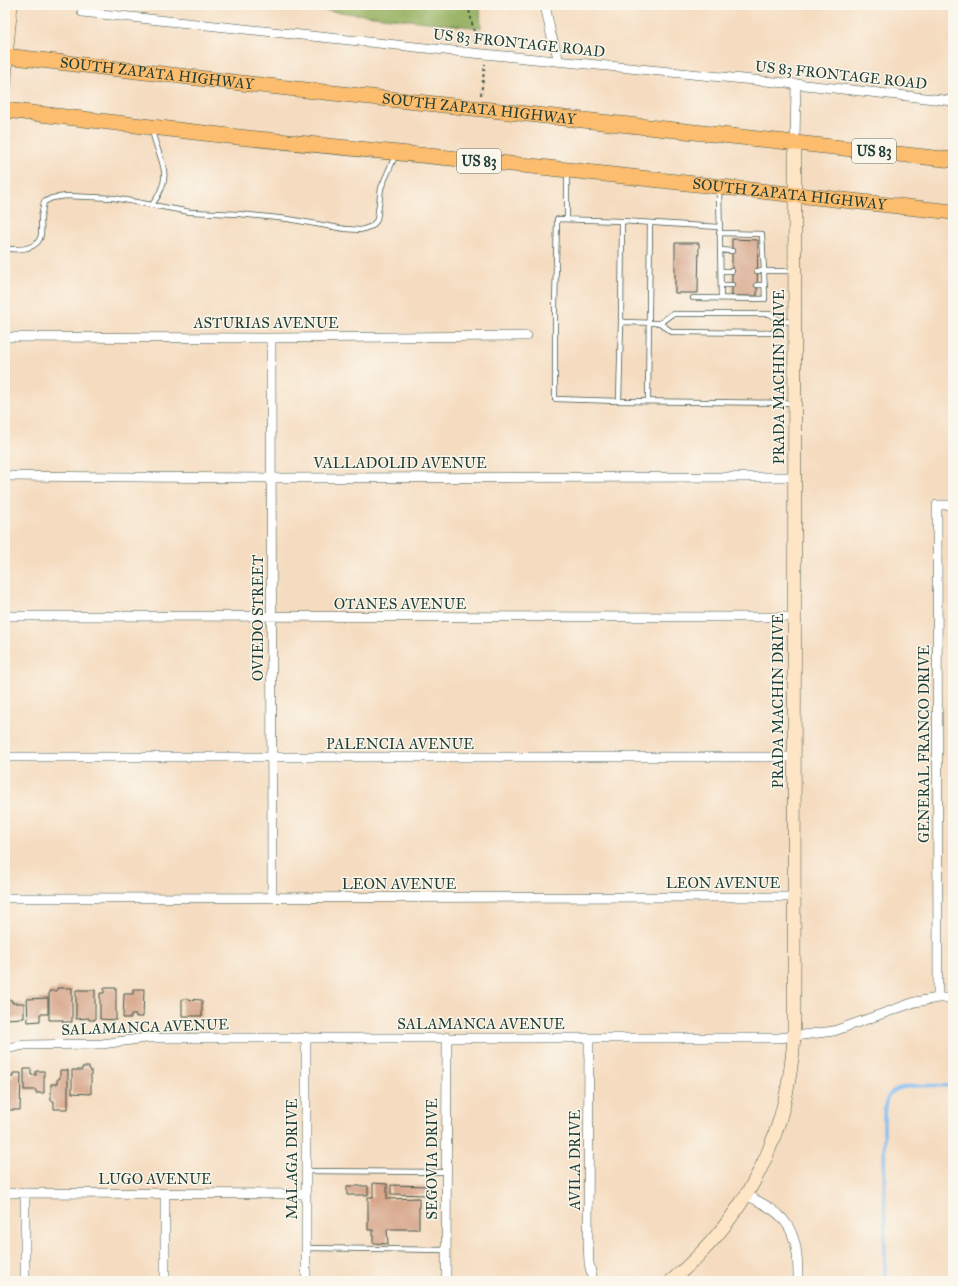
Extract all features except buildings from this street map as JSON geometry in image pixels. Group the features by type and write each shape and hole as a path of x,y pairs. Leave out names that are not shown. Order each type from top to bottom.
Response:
{"main road":[{"name":"SOUTH ZAPATA HIGHWAY","path":"5,56 953,160"},
{"name":"SOUTH ZAPATA HIGHWAY","path":"5,110 953,212"}],"street":[{"path":"5,83 5,56 11,5"},
{"path":"545,5 559,62"},
{"name":"US 83 FRONTAGE ROAD","path":"82,12 559,62 796,84 953,101"},
{"name":"PRADA MACHIN DRIVE","path":"671,1281 689,1266 713,1241 733,1216 747,1195 769,1151 786,1100 791,1071 794,1036 794,272 796,84"},
{"name":"ASTURIAS AVENUE","path":"5,337 271,338 528,336"},
{"name":"OVIEDO STREET","path":"271,338 272,898"},
{"name":"VALLADOLID AVENUE","path":"5,476 271,478 795,477"},
{"name":"GENERAL FRANCO DRIVE","path":"938,998 937,505 953,505"},
{"name":"OTANES AVENUE","path":"5,616 272,618 794,617"},
{"name":"PALENCIA AVENUE","path":"5,757 794,757"},
{"name":"LEON AVENUE","path":"5,898 794,897"},
{"name":"SALAMANCA AVENUE","path":"5,1049 24,1045 102,1044 146,1038 771,1038 834,1031 914,1002 938,998 953,998"},
{"name":"MALAGA DRIVE","path":"306,1037 306,1281"},
{"name":"SEGOVIA DRIVE","path":"446,1281 447,1038"},
{"name":"AVILA DRIVE","path":"589,1038 588,1242 589,1263 593,1281"},
{"name":"LUGO AVENUE","path":"5,1193 306,1194"},
{"path":"25,1193 25,1281"},
{"path":"165,1194 165,1281"},
{"path":"747,1195 770,1208 783,1218 790,1228 796,1247 798,1281"}],"lane":[{"path":"152,127 155,145 163,162 165,172 160,194 152,205"},
{"path":"5,249 26,248 35,245 41,238 41,218 44,202 52,198 66,196 114,198 190,212 288,219 345,229 361,230 372,226 377,220 381,188 396,152"},
{"path":"567,170 568,219"},
{"path":"719,187 721,298"},
{"path":"719,227 622,221 557,219 555,307 556,399 795,403"},
{"path":"619,400 622,221"},
{"path":"648,400 650,223"},
{"path":"693,298 765,300 764,271 760,251 762,234 719,233"},
{"path":"720,250 732,251"},
{"path":"721,271 732,271"},
{"path":"757,271 794,272"},
{"path":"721,284 732,285"},
{"path":"757,285 765,285"},
{"path":"660,323 672,314 770,314 781,321 795,322"},
{"path":"621,322 660,323 672,332 773,333 781,321"},
{"path":"306,1171 446,1172"},
{"path":"306,1248 446,1250"}],"path":[{"path":"468,5 475,36 473,53"},
{"path":"479,108 486,54"}],"green space":[{"path":"275,5 480,5 481,28"}],"waterway":[{"path":"885,1281 884,1115 886,1101 888,1096 895,1090 910,1086 953,1086"}]}
